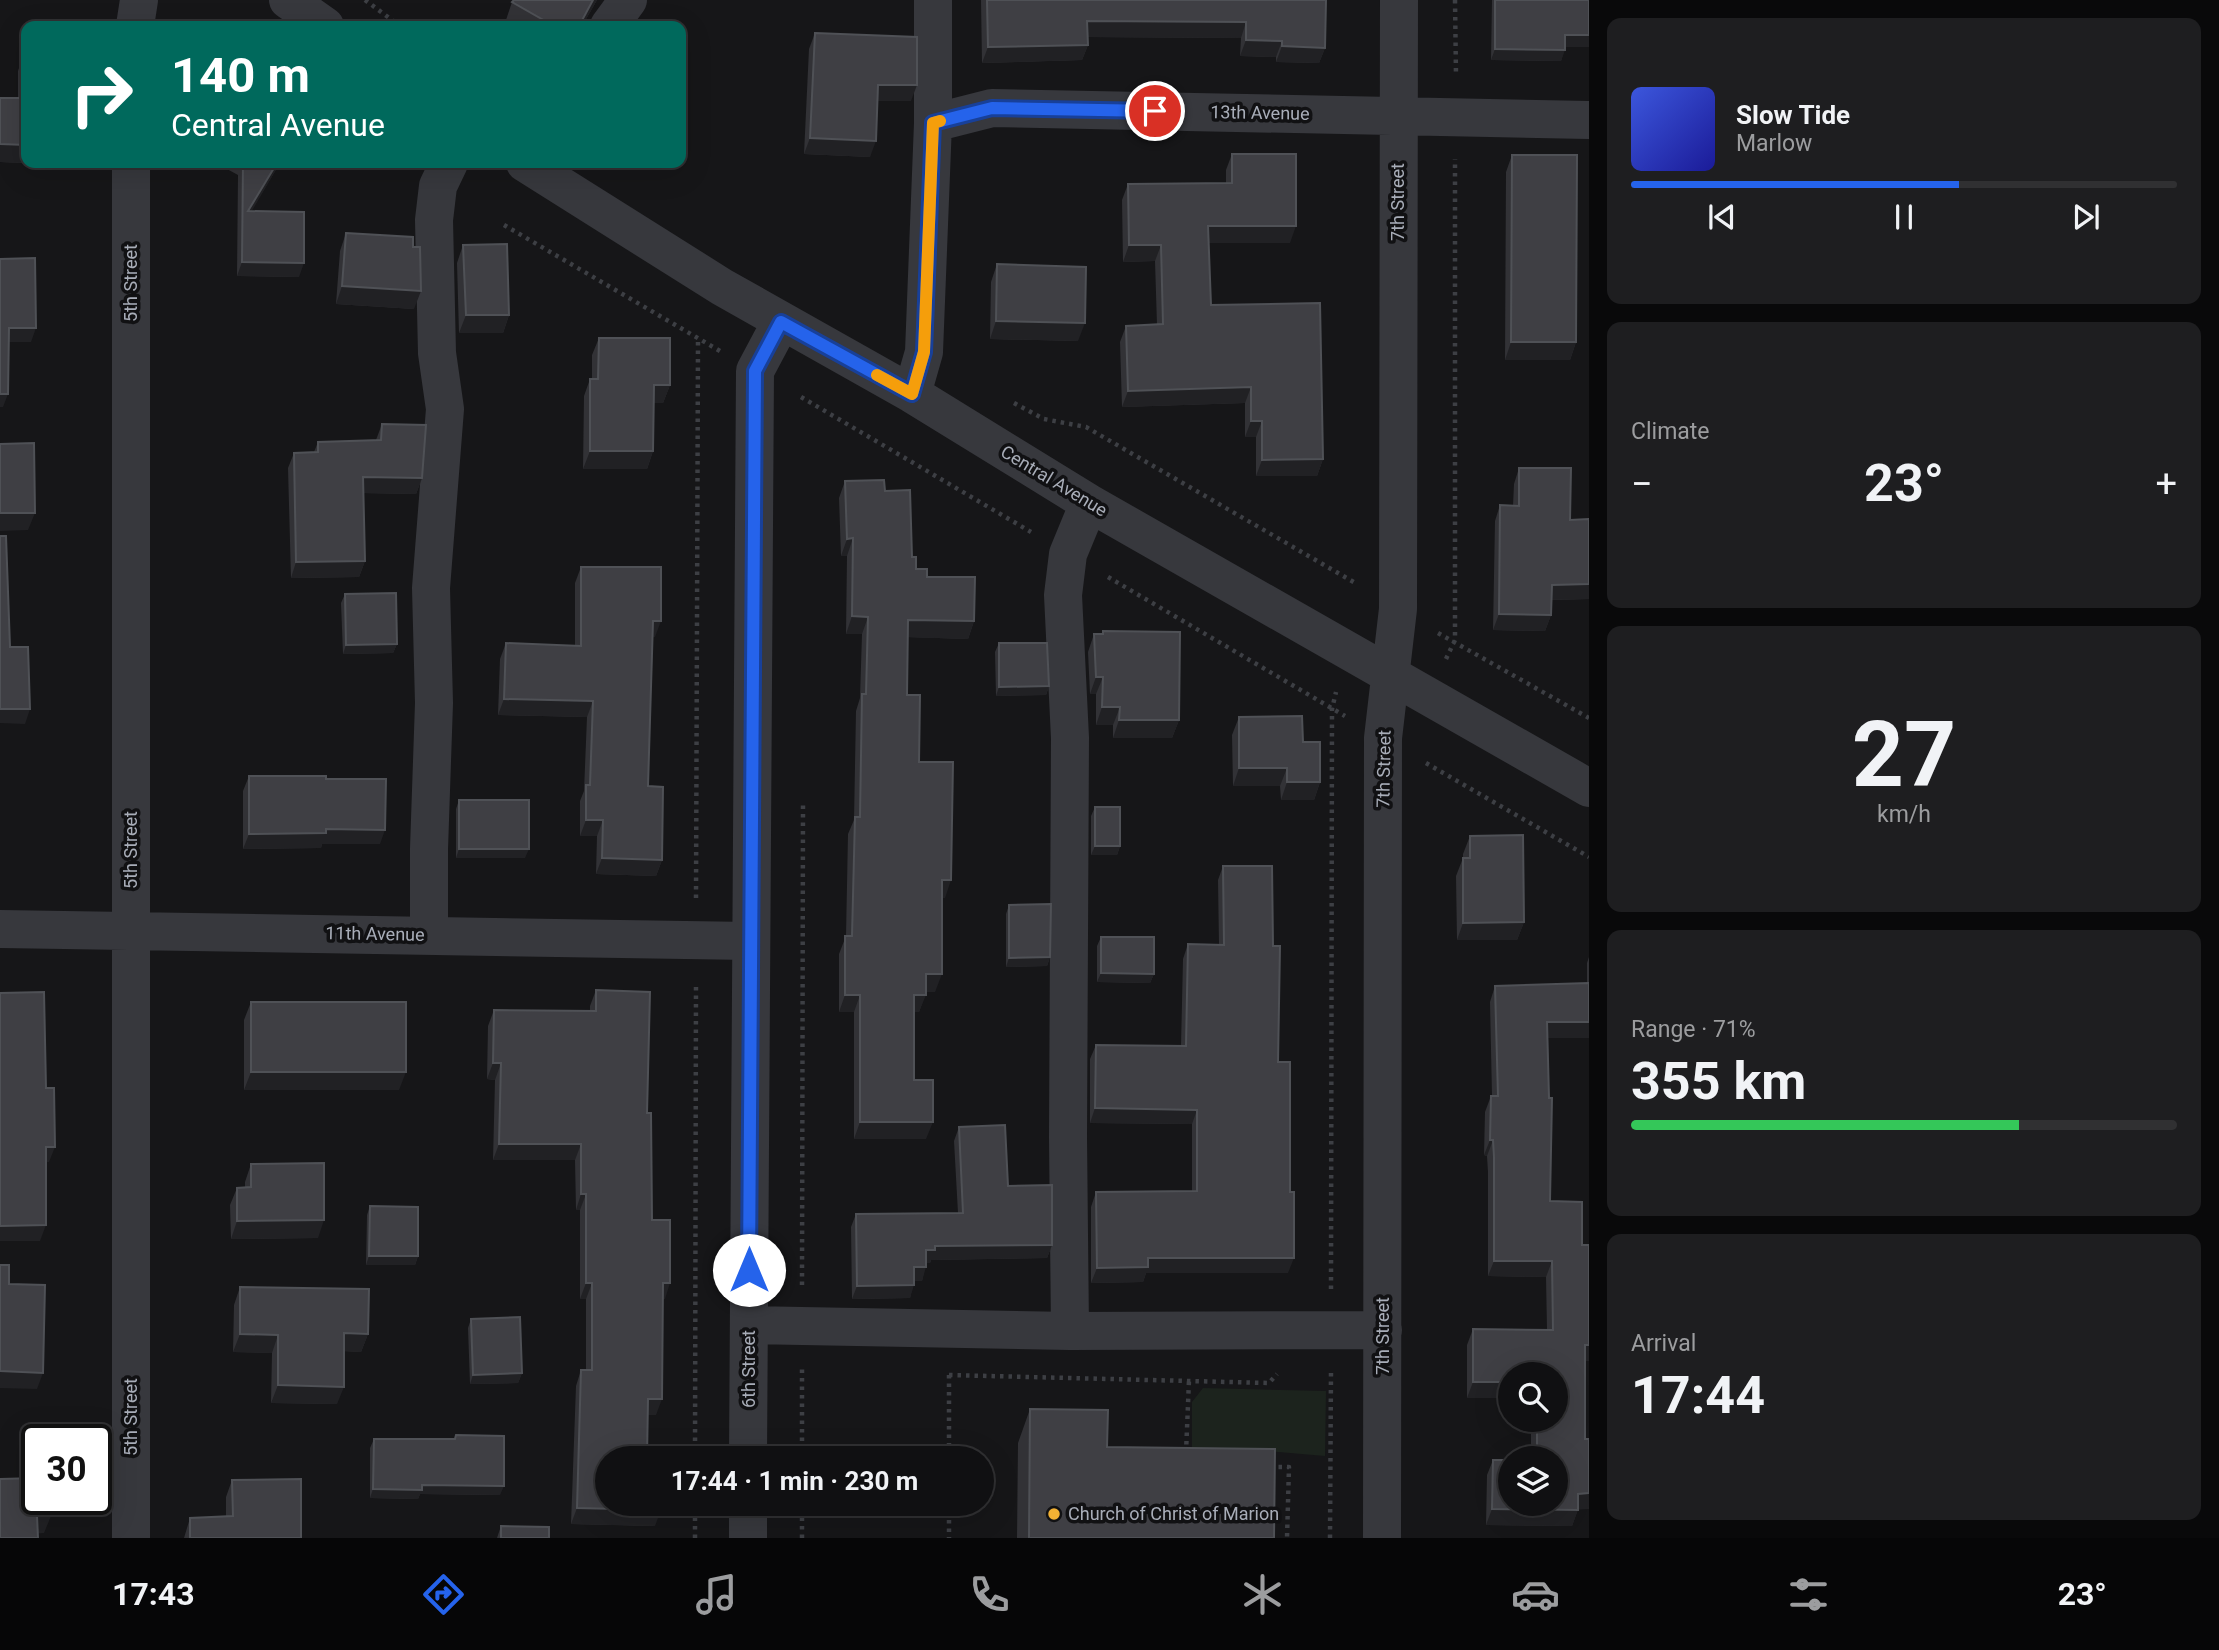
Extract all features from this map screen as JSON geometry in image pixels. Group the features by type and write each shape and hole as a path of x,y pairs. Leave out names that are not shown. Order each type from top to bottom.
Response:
{"street":[{"path":"136,21 139,0"},
{"path":"288,0 318,21"},
{"path":"613,21 628,0"},
{"path":"912,394 924,352 933,123 933,0"},
{"name":"7th Street","path":"1382,1538 1383,738 1398,610 1399,0"},
{"name":"13th Avenue","path":"933,123 992,108 1589,120"},
{"name":"5th Street","path":"131,168 131,1538"},
{"path":"429,935 434,703 432,587 444,409 438,353 434,220 438,186 447,168"},
{"name":"Central Avenue","path":"533,168 722,287 912,394 1089,503 1589,788"},
{"name":"6th Street","path":"748,1446 755,371 781,322"},
{"path":"1070,1331 1070,738 1063,595 1068,554 1089,503"},
{"name":"11th Avenue","path":"0,929 750,941"},
{"path":"749,1325 1070,1331 1383,1330"},
{"path":"748,1516 748,1538"}],"path":[{"path":"365,0 393,21"},
{"path":"1455,0 1456,78"},
{"path":"1443,667 1455,640 1455,151"},
{"path":"504,225 727,355"},
{"path":"696,900 698,339"},
{"path":"1006,398 1044,419 1086,427 1364,588"},
{"path":"1431,629 1455,640 1589,718"},
{"path":"1330,1538 1332,709 1338,681"},
{"path":"1425,762 1589,857"},
{"path":"802,1446 803,804"},
{"path":"695,1446 696,981"},
{"path":"949,1329 949,1446"},
{"path":"1185,1465 1189,1380"},
{"path":"1263,1467 1289,1467 1287,1538"},
{"path":"695,1516 695,1538"},
{"path":"802,1516 802,1538"},
{"path":"949,1516 949,1538"}],"shaded area":[{"path":"1203,1388 1326,1391 1325,1456 1267,1451 1192,1453 1192,1402"}],"building":[{"path":"593,0 582,21 545,21 512,2"},
{"path":"987,0 1326,0 1325,48 1282,46 1282,41 1246,40 1246,22 1087,21 1088,45 988,47"},
{"path":"1495,0 1589,0 1589,35 1565,35 1565,50 1495,49"},
{"path":"815,33 917,37 917,85 878,85 876,141 810,138"},
{"path":"0,98 21,98 21,145 0,144"},
{"path":"1232,154 1296,154 1296,226 1208,226 1211,305 1320,303 1323,459 1262,460 1262,421 1251,421 1251,387 1128,391 1126,326 1163,324 1161,245 1129,245 1128,184 1232,183"},
{"path":"1512,155 1577,155 1576,342 1511,342"},
{"path":"243,168 274,168 248,211 304,212 304,263 242,262"},
{"path":"346,233 413,237 413,247 420,247 421,291 342,286"},
{"path":"507,244 509,315 466,315 463,245"},
{"path":"35,258 36,328 9,328 8,394 0,394 0,259"},
{"path":"997,264 1086,267 1085,323 996,321"},
{"path":"599,338 670,338 670,385 654,385 653,451 590,451 590,379 598,379"},
{"path":"382,424 426,425 422,478 363,477 365,561 296,562 294,453 318,452 318,442 381,440"},
{"path":"34,443 35,513 0,513 0,444"},
{"path":"1519,468 1571,468 1570,520 1589,519 1589,584 1552,585 1551,615 1499,614 1500,505 1519,506"},
{"path":"884,480 885,491 910,490 912,557 916,557 916,569 927,569 927,577 975,577 974,621 908,620 907,695 920,695 919,762 953,762 951,880 942,880 942,974 926,974 926,995 914,995 914,1080 933,1080 933,1122 860,1122 860,995 845,995 845,936 852,936 855,817 860,817 862,694 866,694 868,617 852,616 853,538 847,539 845,481"},
{"path":"0,536 6,536 10,647 28,647 30,709 0,709"},
{"path":"581,567 661,567 661,621 653,621 648,786 663,787 662,860 602,858 603,820 586,820 593,701 504,699 506,643 581,646"},
{"path":"396,593 397,644 346,645 345,594"},
{"path":"1103,631 1180,632 1179,720 1119,720 1120,707 1102,707 1103,677 1096,677 1094,634 1103,634"},
{"path":"999,643 1047,643 1049,686 999,687"},
{"path":"1302,716 1303,742 1320,742 1320,782 1287,782 1287,768 1239,768 1239,717"},
{"path":"249,776 386,779 385,830 326,829 326,833 249,834"},
{"path":"459,800 529,800 529,849 459,849"},
{"path":"1095,807 1120,807 1120,846 1095,846"},
{"path":"1523,835 1524,922 1463,923 1463,858 1470,858 1470,836"},
{"path":"1223,866 1272,866 1273,946 1280,946 1278,1062 1290,1062 1290,1192 1294,1192 1294,1258 1148,1258 1148,1267 1097,1268 1096,1192 1197,1191 1197,1110 1095,1108 1096,1045 1186,1046 1188,944 1224,945"},
{"path":"1051,904 1050,957 1009,958 1009,905"},
{"path":"1101,937 1154,937 1154,974 1101,973"},
{"path":"1589,983 1589,1022 1547,1022 1549,1098 1552,1098 1550,1201 1582,1202 1582,1245 1589,1245 1585,1439 1589,1439 1589,1493 1578,1494 1578,1510 1568,1510 1568,1446 1537,1446 1537,1432 1568,1432 1568,1362 1498,1362 1498,1382 1473,1382 1473,1329 1553,1330 1552,1261 1494,1261 1494,1157 1493,1140 1490,1140 1491,1096 1498,1096 1495,986"},
{"path":"596,990 650,992 647,1113 651,1113 652,1220 670,1220 670,1283 663,1283 662,1399 648,1399 647,1446 595,1446 595,1508 577,1508 581,1370 592,1370 592,1283 586,1283 586,1194 581,1194 581,1144 499,1144 501,1063 493,1063 494,1010 596,1011"},
{"path":"44,992 46,1088 54,1088 55,1147 46,1147 46,1225 0,1226 0,993"},
{"path":"251,1002 406,1002 406,1072 251,1072"},
{"path":"1005,1125 1008,1186 1052,1185 1052,1245 935,1246 935,1250 926,1250 926,1267 914,1267 914,1285 857,1286 856,1214 963,1213 959,1127"},
{"path":"324,1163 324,1220 237,1221 237,1188 251,1187 251,1164"},
{"path":"370,1206 418,1207 418,1256 369,1256"},
{"path":"0,1265 9,1265 9,1284 45,1285 43,1373 0,1371"},
{"path":"240,1287 369,1289 368,1334 344,1333 344,1387 278,1385 278,1335 240,1334"},
{"path":"520,1317 522,1373 473,1375 471,1319"},
{"name":"Church of Christ of Marion","path":"1030,1409 1108,1410 1107,1447 1275,1449 1274,1538 1029,1538"},
{"path":"456,1435 504,1436 504,1486 422,1485 422,1490 373,1489 374,1439 455,1439"},
{"path":"1493,1460 1498,1460 1498,1509 1492,1509"},
{"path":"21,1478 21,1515 51,1515 37,1516 38,1538 0,1538 0,1479"},
{"path":"301,1479 301,1538 190,1538 190,1518 233,1516 232,1480"},
{"path":"501,1526 549,1527 549,1538 501,1538"}],"slow traffic":[{"path":"877,375 912,394 924,352 933,123 940,121"}],"place":[{"name":"Church of Christ of Marion","path":"1054,1514"}],"route":[{"path":"749,1270 755,371 781,322 912,394 924,352 933,123 992,108 1155,111"}]}
